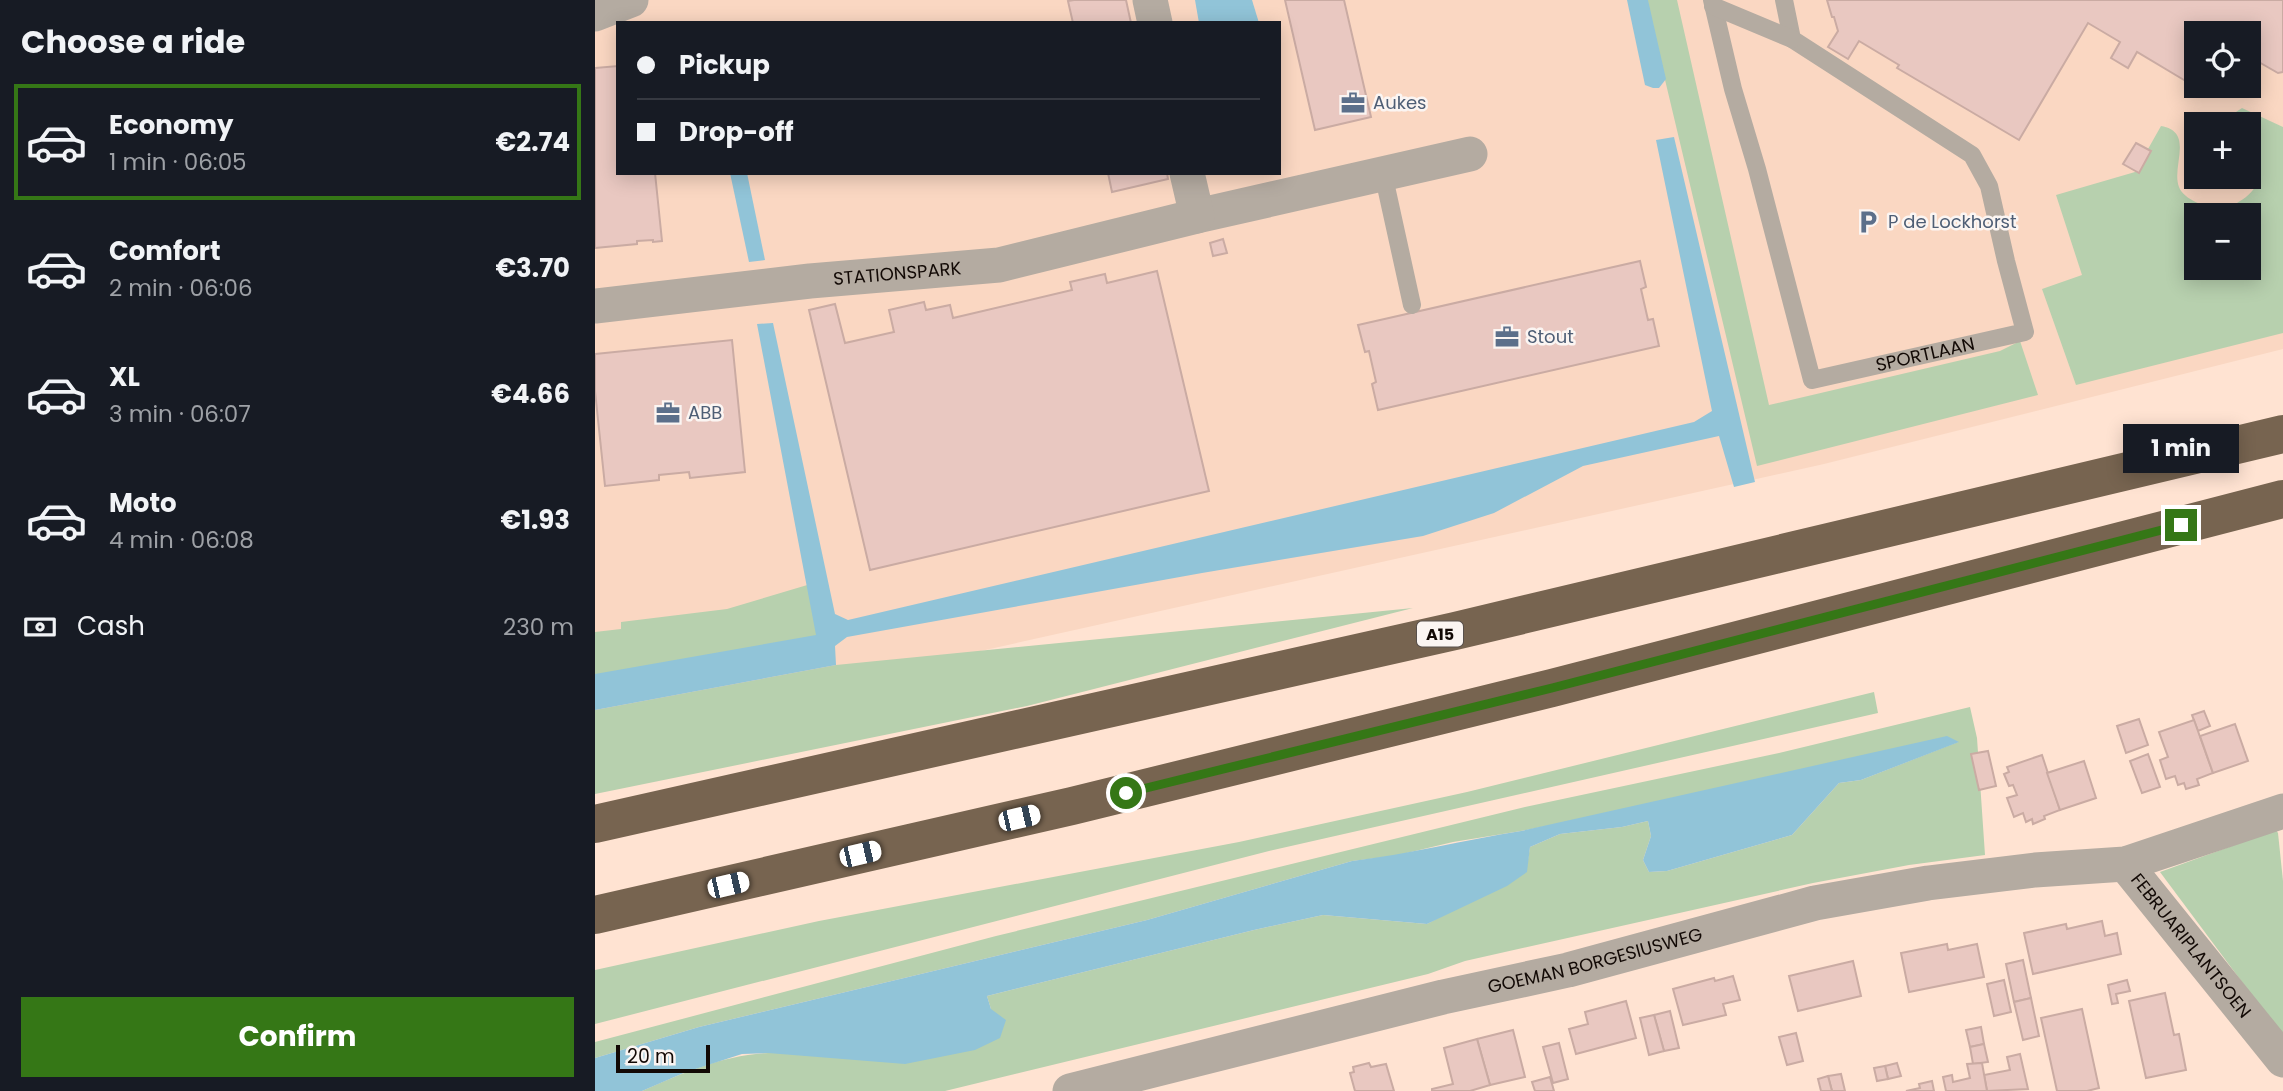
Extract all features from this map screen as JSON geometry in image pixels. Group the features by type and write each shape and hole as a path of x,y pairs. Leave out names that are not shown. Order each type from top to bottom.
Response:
{"highway":[{"name":"A15","path":"595,824 1455,631 2283,434"},
{"path":"595,915 1072,806 1552,688 2283,499"}],"street":[{"path":"595,13 631,0"},
{"path":"1150,0 1155,21"},
{"name":"STATIONSPARK","path":"595,306 810,281 999,265 1197,216 1469,154"},
{"path":"1188,175 1197,216"},
{"name":"FEBRUARIPLANTSOEN","path":"2283,810 2125,864 2283,1060"},
{"name":"GOEMAN BORGESIUSWEG","path":"1070,1091 1443,997 1568,971 1815,903 1928,883 2035,870 2125,864"}],"lane":[{"path":"1784,0 1792,39"},
{"name":"SPORTLAAN","path":"1712,3 1792,39 1972,155 1989,186 2025,332 1812,380 1712,3"},
{"path":"1383,173 1412,305"}],"shaded area":[{"path":"595,0 2283,0 2283,349 1824,464 836,683 595,727"}],"green space":[{"path":"1646,0 1677,0 1769,405 2000,351 2020,341 2038,395 1757,466"},
{"path":"2261,117 2283,127 2283,333 2076,385 2042,289 2082,275 2056,195 2135,172 2161,126 2171,129 2180,142 2177,179 2179,187 2186,196 2199,203 2184,203 2184,280 2261,280 2261,203 2236,203 2253,190 2261,189"},
{"path":"814,583 826,645 595,692 595,632 621,629 621,622 727,609"},
{"path":"1413,608 1027,706 595,794 595,710 836,665"},
{"path":"1874,692 1878,713 1269,851 595,1024 595,970 819,921 1239,842 1467,792"},
{"path":"1970,707 1977,738 1985,855 1909,865 1813,883 1465,961 1428,974 945,1091 642,1091 719,1061 991,1009 987,996 1323,915 1427,924 1526,872 1530,847 1560,834 1622,827 1648,821 1651,836 1643,860 1649,872 1667,871 1792,835 1839,783 1861,780 1958,742 1394,856 1352,861 1147,920 699,1027 595,1058 595,1042 996,936 1525,807 1779,753"},
{"path":"2276,830 2283,881 2283,1037 2160,872"}],"water":[{"path":"1195,0 1252,0 1258,21 1199,21"},
{"path":"1627,0 1648,0 1666,79 1659,88 1645,85"},
{"path":"1674,137 1755,482 1734,487 1719,436 1583,466 1494,513 1423,536 847,637 835,646 836,665 595,710 595,674 816,635 757,324 773,323 835,614 848,620 1694,422 1712,411 1656,140"},
{"path":"730,175 747,175 765,260 749,262"},
{"path":"1947,736 1959,742 1861,780 1839,783 1792,835 1667,871 1649,872 1643,860 1651,836 1648,821 1622,827 1560,834 1530,847 1527,872 1507,886 1427,924 1323,915 987,996 991,1009 1006,1020 1000,1038 975,1050 905,1064 768,1053 742,1054 686,1072 642,1091 595,1091 595,1058 699,1027 1147,920 1352,861 1521,831"}],"building":[{"path":"1126,0 1131,21 1073,21 1068,1"},
{"path":"1285,0 1344,0 1371,117 1315,130"},
{"path":"1827,0 2283,0 2283,72 2278,73 2261,63 2261,21 2184,21 2184,80 2137,52 2128,68 2111,58 2120,42 2088,23 2019,140 1897,68 1899,65 1859,41 1848,59 1828,47 1838,31"},
{"path":"616,66 616,175 655,175 662,241 637,241 637,244 595,248 595,68"},
{"path":"2136,143 2151,151 2139,173 2123,164"},
{"path":"1108,175 1167,175 1168,179 1112,192"},
{"path":"1223,239 1227,253 1213,256 1210,243"},
{"path":"1640,261 1646,287 1641,289 1648,320 1653,319 1659,346 1378,410 1372,384 1376,382 1369,351 1365,352 1358,325"},
{"path":"1157,271 1209,491 870,570 809,310 835,304 845,343 894,332 889,310 924,302 926,310 950,305 953,318 1072,290 1070,282 1105,274 1107,283"},
{"path":"732,340 745,472 690,478 689,472 659,475 659,480 605,486 595,391 595,354"},
{"path":"2204,711 2210,726 2198,731 2192,715"},
{"path":"2139,719 2148,745 2126,753 2117,726"},
{"path":"2194,720 2213,773 2197,779 2199,785 2186,789 2184,783 2178,785 2175,776 2166,779 2160,760 2168,757 2159,732"},
{"path":"2235,724 2248,761 2213,773 2200,736"},
{"path":"1988,751 1996,786 1979,790 1971,754"},
{"path":"2148,754 2160,787 2142,793 2130,761"},
{"path":"2042,755 2060,810 2033,824 2032,819 2026,822 2023,813 2014,817 2007,798 2017,795 2004,774 2009,772 2007,767"},
{"path":"2084,761 2096,798 2060,810 2047,773"},
{"path":"2102,921 2105,936 2117,933 2121,954 2033,974 2024,933 2066,924 2067,929"},
{"path":"1947,944 1948,950 1977,944 1984,977 1909,992 1901,953"},
{"path":"2023,960 2031,998 2014,1002 2006,964"},
{"path":"1853,961 1861,996 1798,1011 1789,976"},
{"path":"1733,976 1740,1000 1723,1004 1726,1015 1683,1025 1673,989"},
{"path":"2004,980 2011,1012 1994,1016 1987,984"},
{"path":"2127,980 2130,991 2116,994 2118,1003 2112,1004 2108,985"},
{"path":"2165,993 2174,1035 2179,1034 2186,1070 2146,1078 2129,1001"},
{"path":"2031,998 2039,1036 2023,1040 2014,1002"},
{"path":"1626,1001 1636,1038 1576,1054 1569,1029 1588,1024 1585,1012"},
{"path":"2082,1009 2099,1088 2087,1091 2057,1091 2041,1018"},
{"path":"1670,1011 1679,1048 1664,1051 1654,1015"},
{"path":"1654,1015 1664,1051 1649,1055 1640,1018"},
{"path":"1981,1027 1984,1044 1970,1047 1966,1030"},
{"path":"1513,1030 1525,1077 1490,1085 1477,1039"},
{"path":"1796,1033 1803,1061 1787,1065 1779,1037"},
{"path":"1477,1039 1490,1085 1470,1091 1432,1091 1453,1084 1444,1048"},
{"path":"1559,1043 1568,1079 1553,1083 1543,1047"},
{"path":"1984,1044 1988,1062 1973,1064 1970,1047"},
{"path":"2020,1054 2028,1089 1987,1091 1984,1075 2010,1070 2007,1057"},
{"path":"1369,1063 1371,1067 1386,1064 1394,1091 1355,1091 1350,1073 1354,1072 1353,1067"},
{"path":"1897,1063 1901,1076 1888,1079 1885,1066"},
{"path":"1982,1063 1987,1091 1946,1091 1943,1077 1952,1075 1953,1082 1970,1078 1967,1064"},
{"path":"1885,1066 1888,1079 1877,1081 1874,1068"},
{"path":"1841,1074 1845,1091 1832,1091 1828,1076"},
{"path":"1828,1076 1832,1091 1821,1091 1818,1079"},
{"path":"1550,1077 1554,1091 1535,1091 1532,1082"},
{"path":"1932,1081 1934,1091 1906,1091 1920,1088 1919,1084"}],"place":[{"name":"Aukes","path":"1353,103"},
{"name":"P de Lockhorst","path":"1868,222"},
{"name":"Stout","path":"1507,337"},
{"name":"ABB","path":"668,413"}],"route":[{"path":"1126,793 1552,688 2181,525"}]}
